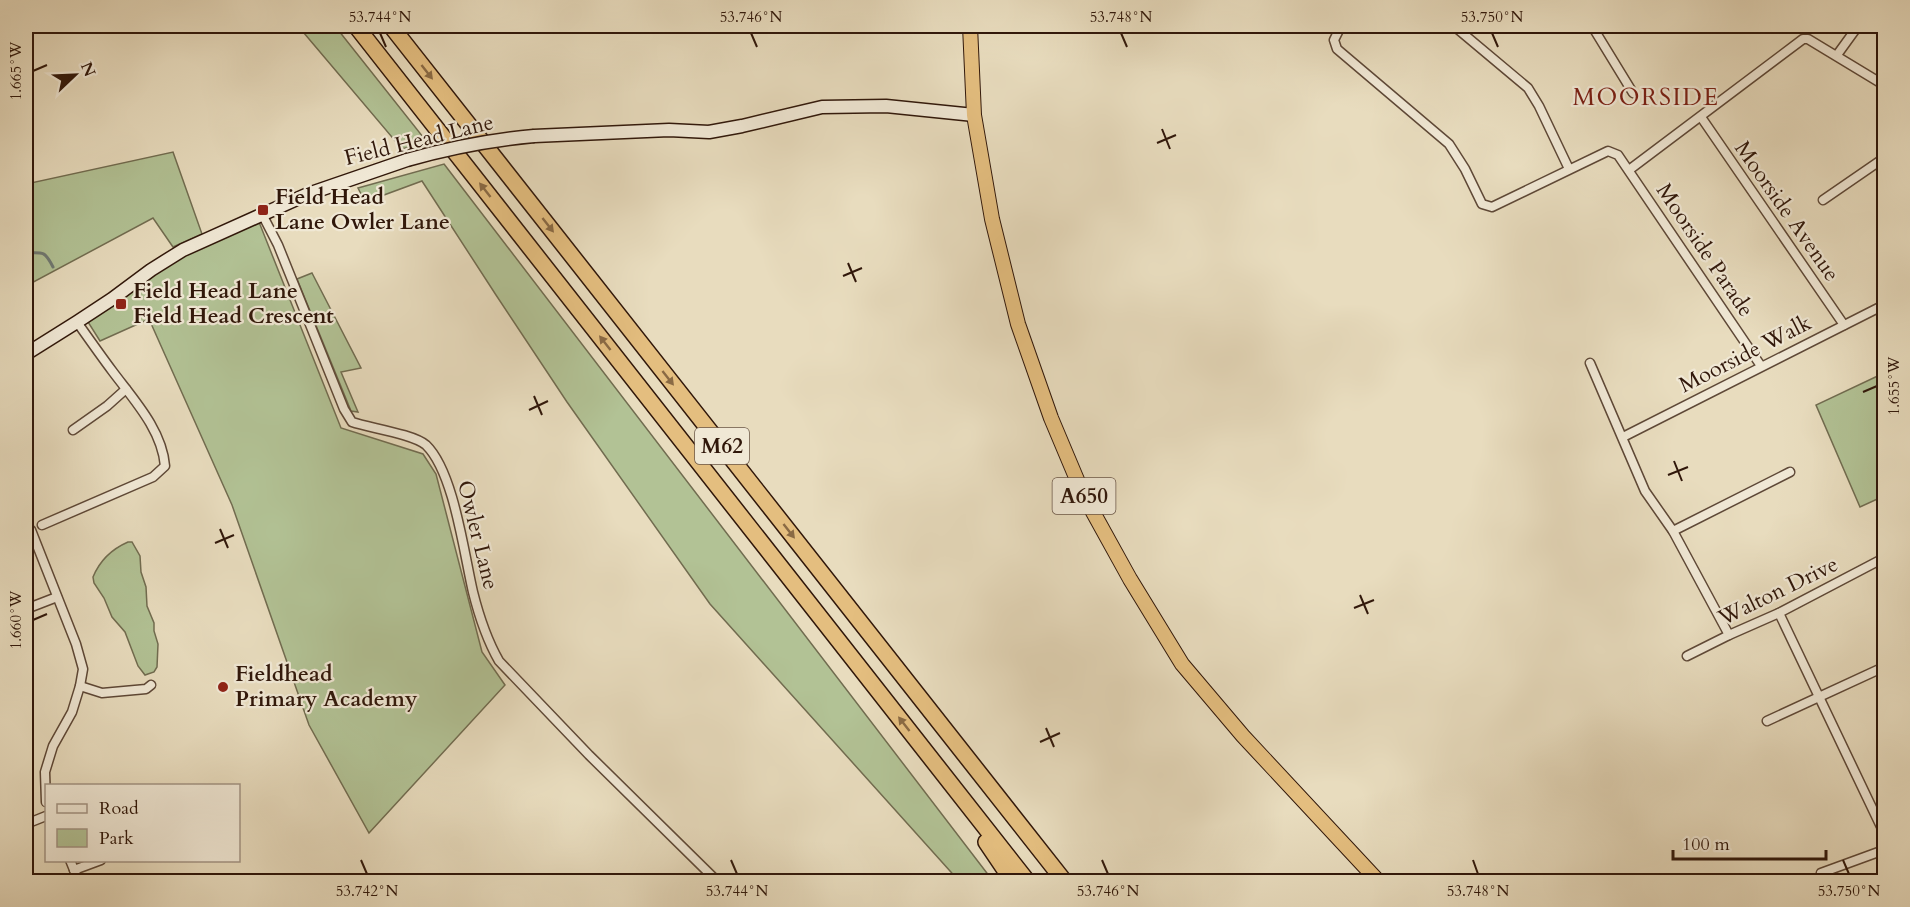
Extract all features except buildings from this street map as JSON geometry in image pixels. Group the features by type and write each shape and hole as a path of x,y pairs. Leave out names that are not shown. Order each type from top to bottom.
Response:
{"highway":[{"name":"M62","path":"356,26 1028,882"},
{"name":"M62","path":"392,26 1065,882"},
{"name":"A650","path":"970,26 974,115 992,219 1018,324 1051,418 1083,494 1130,579 1182,664 1243,736 1379,882"},
{"name":"M62","path":"941,770 1013,882"}],"main road":[{"name":"Field Head Lane","path":"26,354 183,250 343,181 463,145 496,139 534,136 669,130 709,132 808,109 844,106 886,106 974,115"}],"street":[{"path":"1341,26 1334,40 1337,49 1449,144 1465,169 1482,204 1492,207 1569,169 1528,88 1454,26"},
{"path":"1592,26 1634,93"},
{"path":"1837,56 1858,26"},
{"path":"1629,170 1803,39 1808,39 1884,85"},
{"name":"Moorside Avenue","path":"1701,117 1844,325"},
{"name":"Moorside Parade","path":"1569,169 1608,151 1618,155 1761,366"},
{"path":"1823,200 1884,158"},
{"name":"Owler Lane","path":"262,214 278,245 344,409 352,422 402,435 425,444 442,469 458,520 474,594 490,644 499,660 589,755 718,882"},
{"name":"Moorside Walk","path":"1623,437 1884,305"},
{"path":"42,525 153,477 165,466 164,453 156,435 77,322"},
{"path":"1590,363 1646,491 1673,531 1729,635"},
{"path":"73,430 107,406 126,389"},
{"path":"1673,531 1790,472"},
{"path":"26,526 31,530 76,644 83,669 81,686 72,712 52,746 45,772 45,784"},
{"name":"Walton Drive","path":"1687,656 1779,613 1884,558"},
{"path":"26,609 57,597"},
{"path":"1779,613 1884,833"},
{"path":"1767,721 1884,667"},
{"path":"81,686 102,693 146,689 150,685"},
{"path":"26,824 45,816"},
{"path":"1821,873 1884,850"},
{"path":"70,862 79,882"},
{"path":"74,870 97,862"}],"green space":[{"path":"298,26 335,26 427,142 402,149"},
{"path":"173,152 202,234 173,247 153,218 26,286 26,184"},
{"path":"444,164 993,881 959,881 710,604 567,402 422,181 365,202 358,188"},
{"path":"259,222 341,428 423,454 436,474 482,652 505,685 369,833 309,725 232,505 149,319 100,341 88,322 183,255"},
{"path":"312,273 361,368 341,372 358,412 351,411 297,279"},
{"path":"1884,373 1884,496 1860,507 1816,405"},
{"path":"128,542 132,542 140,556 147,606 154,623 158,644 157,667 154,672 145,675 138,666 125,632 112,617 93,577 107,556"}],"waterway":[{"path":"26,253 43,254 53,267"}],"place":[{"name":"Field Head Lane Owler Lane","path":"263,210"},
{"name":"Field Head Lane Field Head Crescent","path":"121,304"},
{"name":"Fieldhead Primary Academy","path":"223,687"}],"district":[{"name":"MOORSIDE","path":"1646,97"}]}
